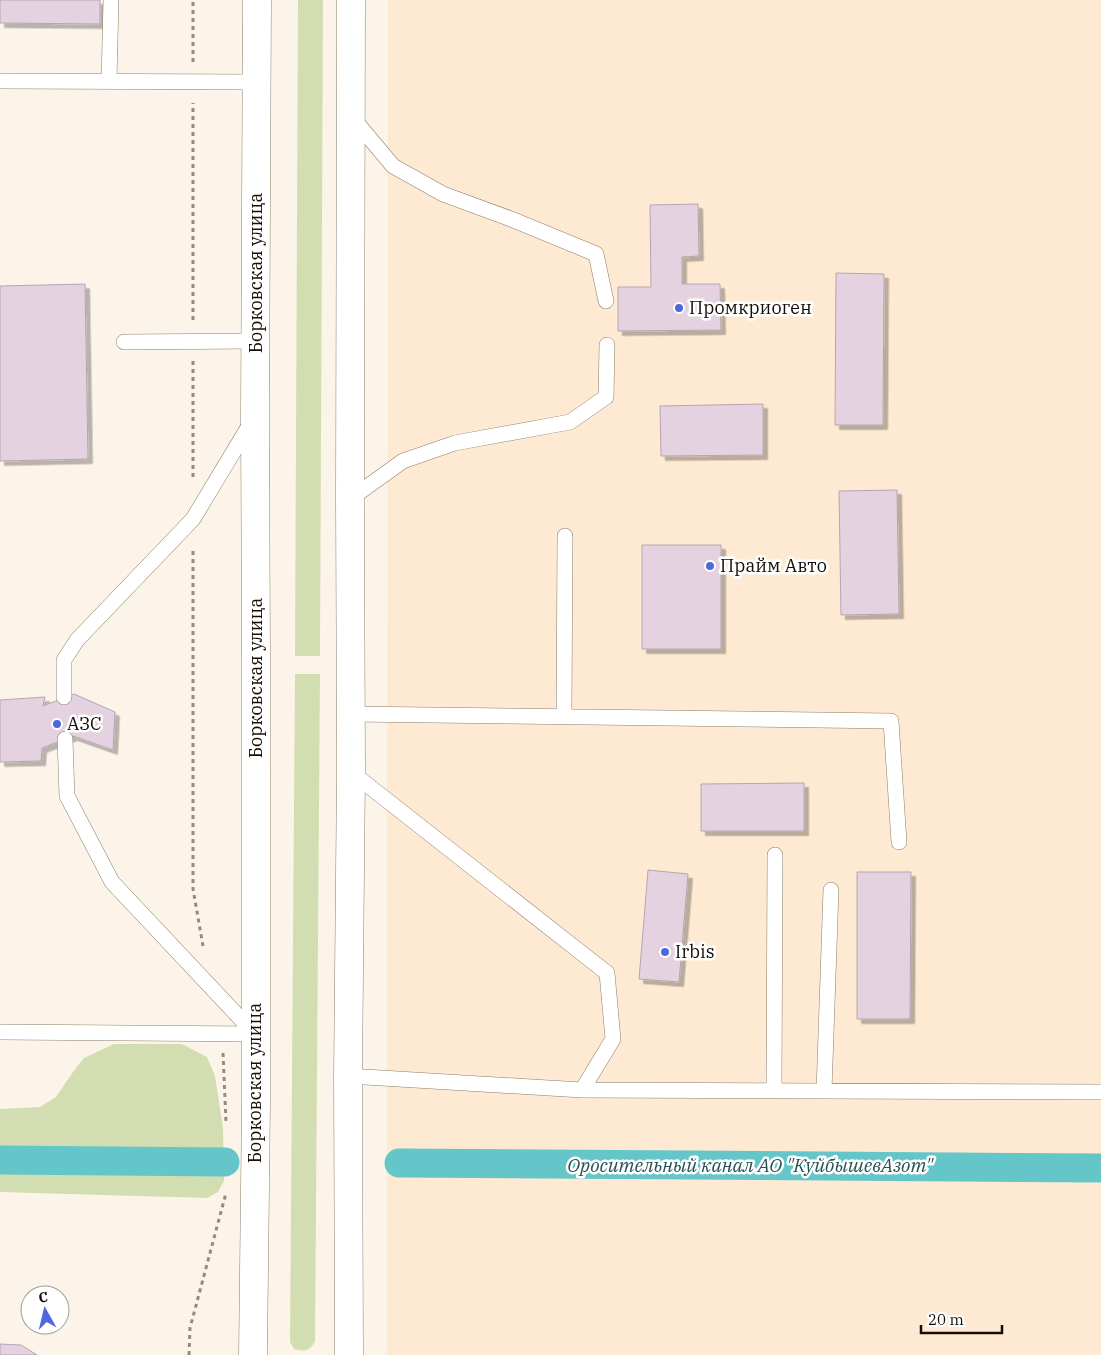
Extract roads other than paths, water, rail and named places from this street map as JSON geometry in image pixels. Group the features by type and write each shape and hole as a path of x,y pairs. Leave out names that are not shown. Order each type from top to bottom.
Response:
{"main road":[{"name":"Борковская улица","path":"253,1355 256,1103 255,341 257,0"},
{"path":"349,1355 351,0"}],"lane":[{"path":"109,82 111,0"},
{"path":"0,81 256,82"},
{"path":"351,116 393,166 401,171 443,194 511,219 596,254 606,301"},
{"path":"124,342 255,341"},
{"path":"350,499 403,461 455,442 570,422 606,397 607,345"},
{"path":"64,697 64,660 77,640 193,519 255,416"},
{"path":"564,716 565,536"},
{"path":"350,714 891,721 898,842"},
{"path":"65,739 66,796 112,882 256,1034"},
{"path":"351,772 607,973 613,1039 582,1090"},
{"path":"774,1091 775,855"},
{"path":"824,1091 831,890"},
{"path":"0,1032 256,1034"},
{"path":"348,1076 582,1090 1101,1092"}],"waterway":[{"name":"Оросительный канал АО \"КуйбышевАзот\"","path":"0,1160 225,1162"},
{"name":"Оросительный канал АО \"КуйбышевАзот\"","path":"399,1163 1101,1168"}],"place":[{"name":"Промкриоген","path":"679,308"},
{"name":"Прайм Авто","path":"710,566"},
{"name":"АЗС","path":"57,724"},
{"name":"Irbis","path":"665,952"}]}
